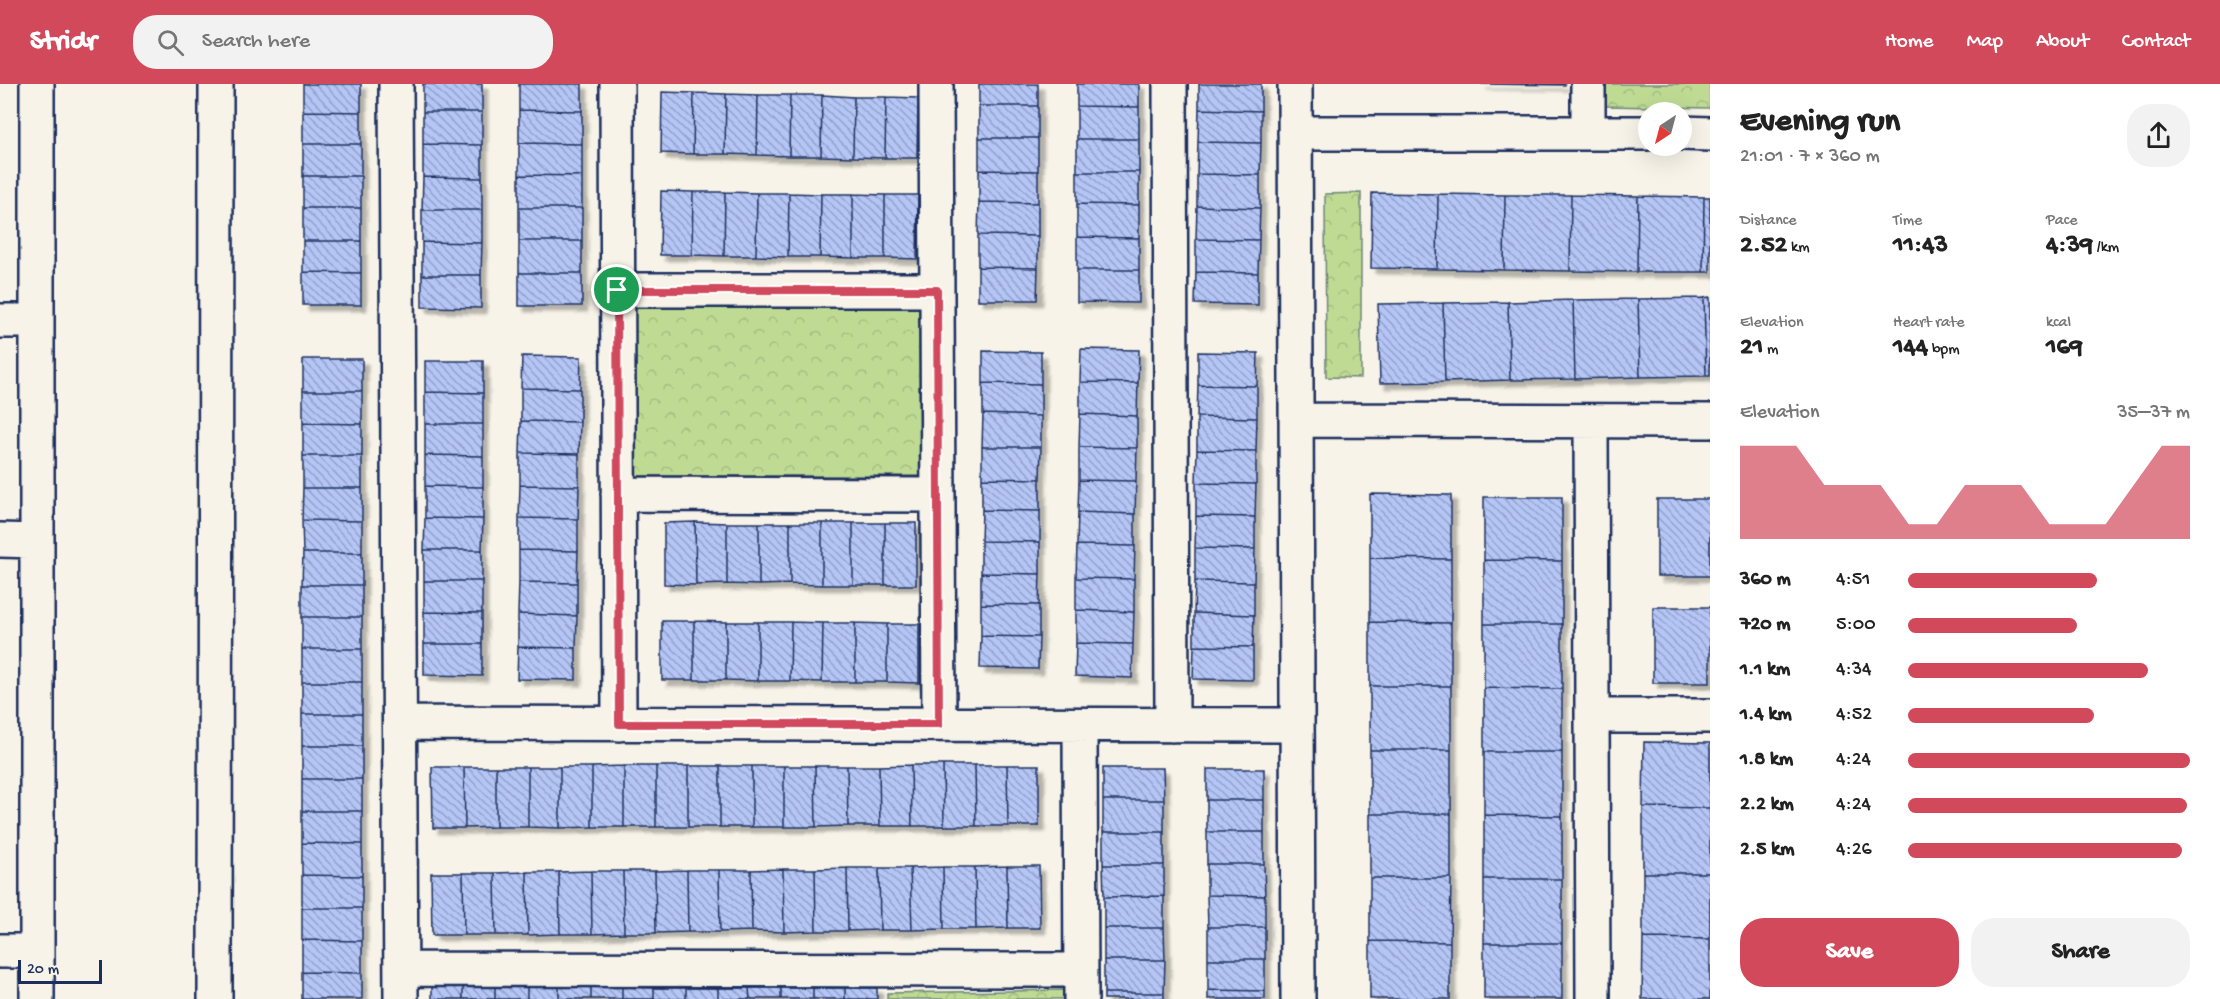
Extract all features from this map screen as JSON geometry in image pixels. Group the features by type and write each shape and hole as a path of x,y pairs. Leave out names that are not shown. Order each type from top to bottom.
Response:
{"street":[{"path":"37,84 37,999"},
{"path":"215,999 216,84"},
{"path":"396,84 401,984 1081,984 1080,725"},
{"path":"616,84 619,724"},
{"path":"936,84 939,724"},
{"path":"1170,84 1172,725"},
{"path":"1295,84 1298,999"},
{"path":"1588,84 1588,133"},
{"path":"1295,133 1638,134"},
{"path":"1692,134 1710,134"},
{"path":"617,290 937,290"},
{"path":"0,321 36,321"},
{"path":"1296,420 1710,421"},
{"path":"1591,421 1593,999"},
{"path":"618,495 938,495"},
{"path":"0,540 36,541"},
{"path":"1592,716 1710,716"},
{"path":"400,723 1297,725"},
{"path":"0,951 37,951"}],"green space":[{"path":"1606,84 1710,84 1710,108 1692,108 1692,102 1638,102 1638,107 1605,106"},
{"path":"1361,193 1361,378 1326,377 1325,194"},
{"path":"633,306 919,306 920,476 635,476"},
{"path":"1064,990 1064,999 887,999 887,993"}],"building":[{"path":"303,84 361,84 361,112 303,111"},
{"path":"423,84 482,84 482,112 423,112"},
{"path":"519,84 582,84 582,111 519,110"},
{"path":"979,84 1038,84 1038,106 979,106"},
{"path":"1077,84 1139,84 1139,107 1077,106"},
{"path":"1199,84 1261,84 1261,111 1199,109"},
{"path":"1481,84 1565,84 1565,85"},
{"path":"662,92 694,93 693,154 661,153"},
{"path":"694,93 726,94 725,154 693,154"},
{"path":"726,94 758,95 757,155 725,154"},
{"path":"758,95 790,95 789,156 757,155"},
{"path":"790,95 822,95 821,156 789,156"},
{"path":"822,95 854,97 853,157 821,156"},
{"path":"854,97 886,97 885,158 853,157"},
{"path":"886,97 918,98 917,158 885,158"},
{"path":"979,106 1038,106 1038,138 979,138"},
{"path":"1077,106 1139,107 1139,139 1077,139"},
{"path":"1199,109 1261,111 1261,143 1198,142"},
{"path":"519,110 582,111 582,144 519,143"},
{"path":"303,111 361,112 361,144 303,144"},
{"path":"423,112 482,112 482,145 423,144"},
{"path":"979,138 1038,138 1038,171 979,170"},
{"path":"1077,139 1139,139 1139,172 1077,172"},
{"path":"1198,142 1261,143 1260,175 1197,174"},
{"path":"519,143 582,144 582,176 519,175"},
{"path":"303,144 361,144 361,176 303,176"},
{"path":"423,144 482,145 482,178 423,177"},
{"path":"979,170 1038,171 1038,203 979,202"},
{"path":"1077,172 1139,172 1139,205 1077,204"},
{"path":"1197,174 1260,175 1260,208 1197,206"},
{"path":"519,175 582,176 582,208 519,208"},
{"path":"303,176 361,176 361,208 303,208"},
{"path":"423,177 482,178 482,210 422,210"},
{"path":"661,191 693,192 692,255 660,255"},
{"path":"693,192 725,192 724,256 692,255"},
{"path":"725,192 757,193 756,256 724,256"},
{"path":"757,193 789,193 788,257 756,256"},
{"path":"789,193 821,194 820,257 788,257"},
{"path":"1372,193 1438,194 1437,269 1371,268"},
{"path":"821,194 853,194 853,258 820,257"},
{"path":"853,194 885,195 885,258 853,258"},
{"path":"1438,194 1505,195 1504,270 1437,269"},
{"path":"885,195 918,195 917,259 885,258"},
{"path":"1505,195 1571,195 1570,271 1504,270"},
{"path":"1571,195 1638,196 1637,272 1570,271"},
{"path":"1638,196 1704,197 1703,272 1637,272"},
{"path":"1704,197 1710,197 1710,272 1703,272"},
{"path":"979,202 1038,203 1038,236 978,235"},
{"path":"1077,204 1139,205 1139,238 1077,237"},
{"path":"1197,206 1260,208 1259,240 1196,239"},
{"path":"303,208 361,208 361,241 303,241"},
{"path":"519,208 582,208 582,241 519,241"},
{"path":"422,210 482,210 482,243 422,242"},
{"path":"978,235 1038,236 1038,268 978,267"},
{"path":"1077,237 1139,238 1139,270 1077,270"},
{"path":"1196,239 1259,240 1258,273 1196,272"},
{"path":"303,241 361,241 361,273 303,272"},
{"path":"519,241 582,241 582,273 519,273"},
{"path":"422,242 482,243 481,275 422,275"},
{"path":"978,267 1038,268 1037,300 978,300"},
{"path":"1077,270 1139,270 1139,303 1077,302"},
{"path":"303,272 361,273 361,305 303,305"},
{"path":"1196,272 1258,273 1258,305 1195,304"},
{"path":"519,273 582,273 582,306 519,306"},
{"path":"422,275 481,275 481,308 422,307"},
{"path":"1710,297 1710,376 1706,376 1704,298"},
{"path":"1704,298 1706,376 1640,377 1638,299"},
{"path":"1638,299 1640,377 1575,379 1573,300"},
{"path":"1573,300 1575,379 1510,380 1508,302"},
{"path":"1508,302 1510,380 1445,382 1443,303"},
{"path":"1443,303 1445,382 1380,383 1378,304"},
{"path":"1081,349 1139,350 1138,383 1080,382"},
{"path":"983,351 1041,352 1041,384 983,383"},
{"path":"1198,352 1258,353 1257,386 1198,385"},
{"path":"522,356 581,357 580,389 521,388"},
{"path":"303,359 362,359 362,391 303,391"},
{"path":"425,361 483,361 483,393 425,392"},
{"path":"1080,382 1138,383 1137,416 1080,414"},
{"path":"983,383 1041,384 1041,416 983,414"},
{"path":"1198,385 1257,386 1257,418 1197,417"},
{"path":"521,388 580,389 580,422 521,421"},
{"path":"303,391 362,391 362,424 303,423"},
{"path":"425,392 483,393 483,424 425,424"},
{"path":"983,414 1041,416 1041,447 982,447"},
{"path":"1080,414 1137,416 1137,448 1079,447"},
{"path":"1197,417 1257,418 1256,451 1197,450"},
{"path":"521,421 580,422 579,454 520,453"},
{"path":"303,423 362,424 362,456 303,456"},
{"path":"425,424 483,424 483,456 425,455"},
{"path":"982,447 1041,447 1040,479 982,478"},
{"path":"1079,447 1137,448 1136,481 1079,480"},
{"path":"1197,450 1256,451 1256,484 1196,483"},
{"path":"520,453 579,454 579,486 520,485"},
{"path":"425,455 483,456 483,487 425,486"},
{"path":"303,456 362,456 362,488 303,488"},
{"path":"982,478 1040,479 1040,511 982,510"},
{"path":"1079,480 1136,481 1135,514 1078,512"},
{"path":"1196,483 1256,484 1255,517 1196,516"},
{"path":"520,485 579,486 578,519 519,518"},
{"path":"425,486 483,487 483,519 425,518"},
{"path":"303,488 362,488 362,521 302,520"},
{"path":"1370,494 1451,495 1451,559 1370,558"},
{"path":"1484,497 1562,497 1562,561 1484,560"},
{"path":"1657,499 1710,499 1710,576 1657,576"},
{"path":"982,510 1040,511 1040,542 981,541"},
{"path":"1078,512 1135,514 1135,546 1077,545"},
{"path":"1196,516 1255,517 1255,549 1195,548"},
{"path":"425,518 483,519 482,550 424,550"},
{"path":"519,518 578,519 578,551 519,550"},
{"path":"302,520 362,521 362,553 303,553"},
{"path":"695,522 727,523 727,584 696,585"},
{"path":"695,522 696,585 664,584 664,523"},
{"path":"727,523 759,523 759,585 727,584"},
{"path":"759,523 790,523 790,584 759,585"},
{"path":"790,523 822,523 822,585 790,584"},
{"path":"822,523 853,523 853,585 822,585"},
{"path":"853,523 885,523 885,585 853,585"},
{"path":"885,523 916,523 916,585 885,585"},
{"path":"981,541 1040,542 1040,574 981,573"},
{"path":"1077,545 1135,546 1134,579 1076,578"},
{"path":"1195,548 1255,549 1254,582 1195,581"},
{"path":"424,550 482,550 482,581 424,581"},
{"path":"519,550 578,551 577,583 519,582"},
{"path":"303,553 362,553 362,585 302,585"},
{"path":"1370,558 1451,559 1451,623 1370,622"},
{"path":"1484,560 1562,561 1562,624 1484,624"},
{"path":"981,573 1040,574 1039,605 981,604"},
{"path":"1076,578 1134,579 1134,612 1076,610"},
{"path":"424,581 482,581 482,613 424,612"},
{"path":"1195,581 1254,582 1254,615 1194,613"},
{"path":"519,582 577,583 577,616 518,614"},
{"path":"302,585 362,585 362,617 302,617"},
{"path":"981,604 1039,605 1039,637 981,636"},
{"path":"1653,607 1710,607 1710,683 1653,683"},
{"path":"1076,610 1134,612 1133,644 1076,643"},
{"path":"424,612 482,613 482,644 424,644"},
{"path":"1194,613 1254,615 1253,647 1194,646"},
{"path":"518,614 577,616 576,648 518,647"},
{"path":"302,617 362,617 362,649 302,649"},
{"path":"662,621 694,621 694,680 662,680"},
{"path":"694,621 726,622 726,680 694,680"},
{"path":"726,622 758,622 758,681 726,680"},
{"path":"758,622 791,622 790,681 758,681"},
{"path":"791,622 823,623 822,682 790,681"},
{"path":"1370,622 1451,623 1451,686 1370,686"},
{"path":"823,623 855,623 855,682 822,682"},
{"path":"855,623 887,624 887,682 855,682"},
{"path":"887,624 919,624 919,683 887,682"},
{"path":"1484,624 1562,624 1562,689 1484,688"},
{"path":"981,636 1039,637 1038,669 980,668"},
{"path":"1076,643 1133,644 1132,678 1075,676"},
{"path":"424,644 482,644 482,676 424,675"},
{"path":"1194,646 1253,647 1253,680 1193,679"},
{"path":"518,647 576,648 576,680 517,679"},
{"path":"302,649 362,649 362,682 302,682"},
{"path":"302,682 362,682 362,714 302,714"},
{"path":"1370,686 1451,686 1451,750 1370,750"},
{"path":"1484,688 1562,689 1562,752 1484,752"},
{"path":"302,714 362,714 362,746 302,746"},
{"path":"1644,742 1710,743 1710,808 1643,807"},
{"path":"302,746 362,746 362,779 302,779"},
{"path":"1370,750 1451,750 1451,814 1370,814"},
{"path":"1484,752 1562,752 1562,816 1484,815"},
{"path":"911,765 943,765 944,826 912,826"},
{"path":"911,765 912,826 880,826 879,766"},
{"path":"943,765 975,765 976,826 944,826"},
{"path":"975,765 1007,765 1008,826 976,826"},
{"path":"1007,765 1039,765 1039,826 1008,826"},
{"path":"624,766 656,766 656,827 624,827"},
{"path":"624,766 624,827 592,827 592,767"},
{"path":"656,766 688,766 688,827 656,827"},
{"path":"688,766 720,766 720,827 688,827"},
{"path":"720,766 752,766 752,827 720,827"},
{"path":"752,766 784,766 784,827 752,827"},
{"path":"784,766 815,766 816,827 784,827"},
{"path":"815,766 847,766 848,826 816,827"},
{"path":"847,766 879,766 880,826 848,826"},
{"path":"432,767 464,767 465,828 433,828"},
{"path":"464,767 496,767 496,827 465,828"},
{"path":"496,767 528,767 528,827 496,827"},
{"path":"528,767 560,767 560,828 528,827"},
{"path":"560,767 592,767 592,827 560,828"},
{"path":"1103,768 1163,768 1164,800 1103,800"},
{"path":"1207,769 1264,769 1264,800 1207,800"},
{"path":"302,779 362,779 362,811 302,811"},
{"path":"1103,800 1164,800 1164,832 1103,832"},
{"path":"1207,800 1264,800 1264,832 1207,832"},
{"path":"1643,807 1710,808 1710,873 1643,873"},
{"path":"302,811 362,811 362,844 302,843"},
{"path":"1370,814 1451,814 1451,878 1370,878"},
{"path":"1484,815 1562,816 1562,879 1484,879"},
{"path":"1103,832 1164,832 1164,865 1103,865"},
{"path":"1207,832 1264,832 1264,864 1207,864"},
{"path":"302,843 362,844 362,876 302,875"},
{"path":"1207,864 1264,864 1265,896 1207,895"},
{"path":"1103,865 1164,865 1164,896 1104,897"},
{"path":"1007,866 1008,928 976,929 975,867"},
{"path":"1007,866 1039,866 1040,928 1008,928"},
{"path":"943,867 944,929 912,930 910,868"},
{"path":"943,867 975,867 976,929 944,929"},
{"path":"847,868 848,931 816,931 815,869"},
{"path":"847,868 879,868 880,930 848,931"},
{"path":"879,868 910,868 912,930 880,930"},
{"path":"783,869 784,932 752,931 751,870"},
{"path":"783,869 815,869 816,931 784,932"},
{"path":"687,870 688,932 656,933 655,871"},
{"path":"687,870 719,870 720,932 688,932"},
{"path":"719,870 751,870 752,931 720,932"},
{"path":"591,871 592,934 560,934 559,872"},
{"path":"591,871 623,871 624,933 592,934"},
{"path":"623,871 655,871 656,933 624,933"},
{"path":"527,872 528,935 496,935 495,873"},
{"path":"527,872 559,872 560,934 528,935"},
{"path":"431,873 463,873 464,935 432,935"},
{"path":"463,873 495,873 496,935 464,935"},
{"path":"1643,873 1710,873 1710,939 1643,938"},
{"path":"302,875 362,876 362,908 302,908"},
{"path":"1370,878 1451,878 1450,942 1370,941"},
{"path":"1484,879 1562,879 1562,943 1484,943"},
{"path":"1207,895 1265,896 1265,927 1208,927"},
{"path":"1164,896 1164,928 1104,928 1104,897"},
{"path":"302,908 362,908 362,941 302,940"},
{"path":"1208,927 1265,927 1265,959 1208,959"},
{"path":"1104,928 1164,928 1165,960 1104,960"},
{"path":"1643,938 1710,939 1710,999 1642,999"},
{"path":"302,940 362,941 362,973 302,972"},
{"path":"1370,941 1450,942 1450,999 1370,999"},
{"path":"1484,943 1562,943 1562,999 1484,999"},
{"path":"1208,959 1265,959 1265,991 1208,990"},
{"path":"1104,960 1165,960 1164,993 1104,993"},
{"path":"302,972 362,973 362,999 302,999"},
{"path":"432,987 463,987 463,999 432,999"},
{"path":"463,987 495,987 495,999 463,999"},
{"path":"495,987 527,987 527,999 495,999"},
{"path":"527,987 559,987 559,999 527,999"},
{"path":"559,987 591,987 591,999 559,999"},
{"path":"591,987 622,987 622,999 591,999"},
{"path":"622,987 654,988 654,999 622,999"},
{"path":"654,988 686,988 686,999 654,999"},
{"path":"686,988 718,988 718,999 686,999"},
{"path":"718,988 749,988 750,999 718,999"},
{"path":"749,988 781,988 781,999 750,999"},
{"path":"781,988 813,988 813,999 781,999"},
{"path":"813,988 845,988 845,999 813,999"},
{"path":"845,988 877,988 877,999 845,999"},
{"path":"1208,990 1265,991 1265,999 1208,999"},
{"path":"1104,993 1164,993 1164,999 1104,999"}],"route":[{"path":"617,290 937,290 939,724 619,724 617,290"}]}
